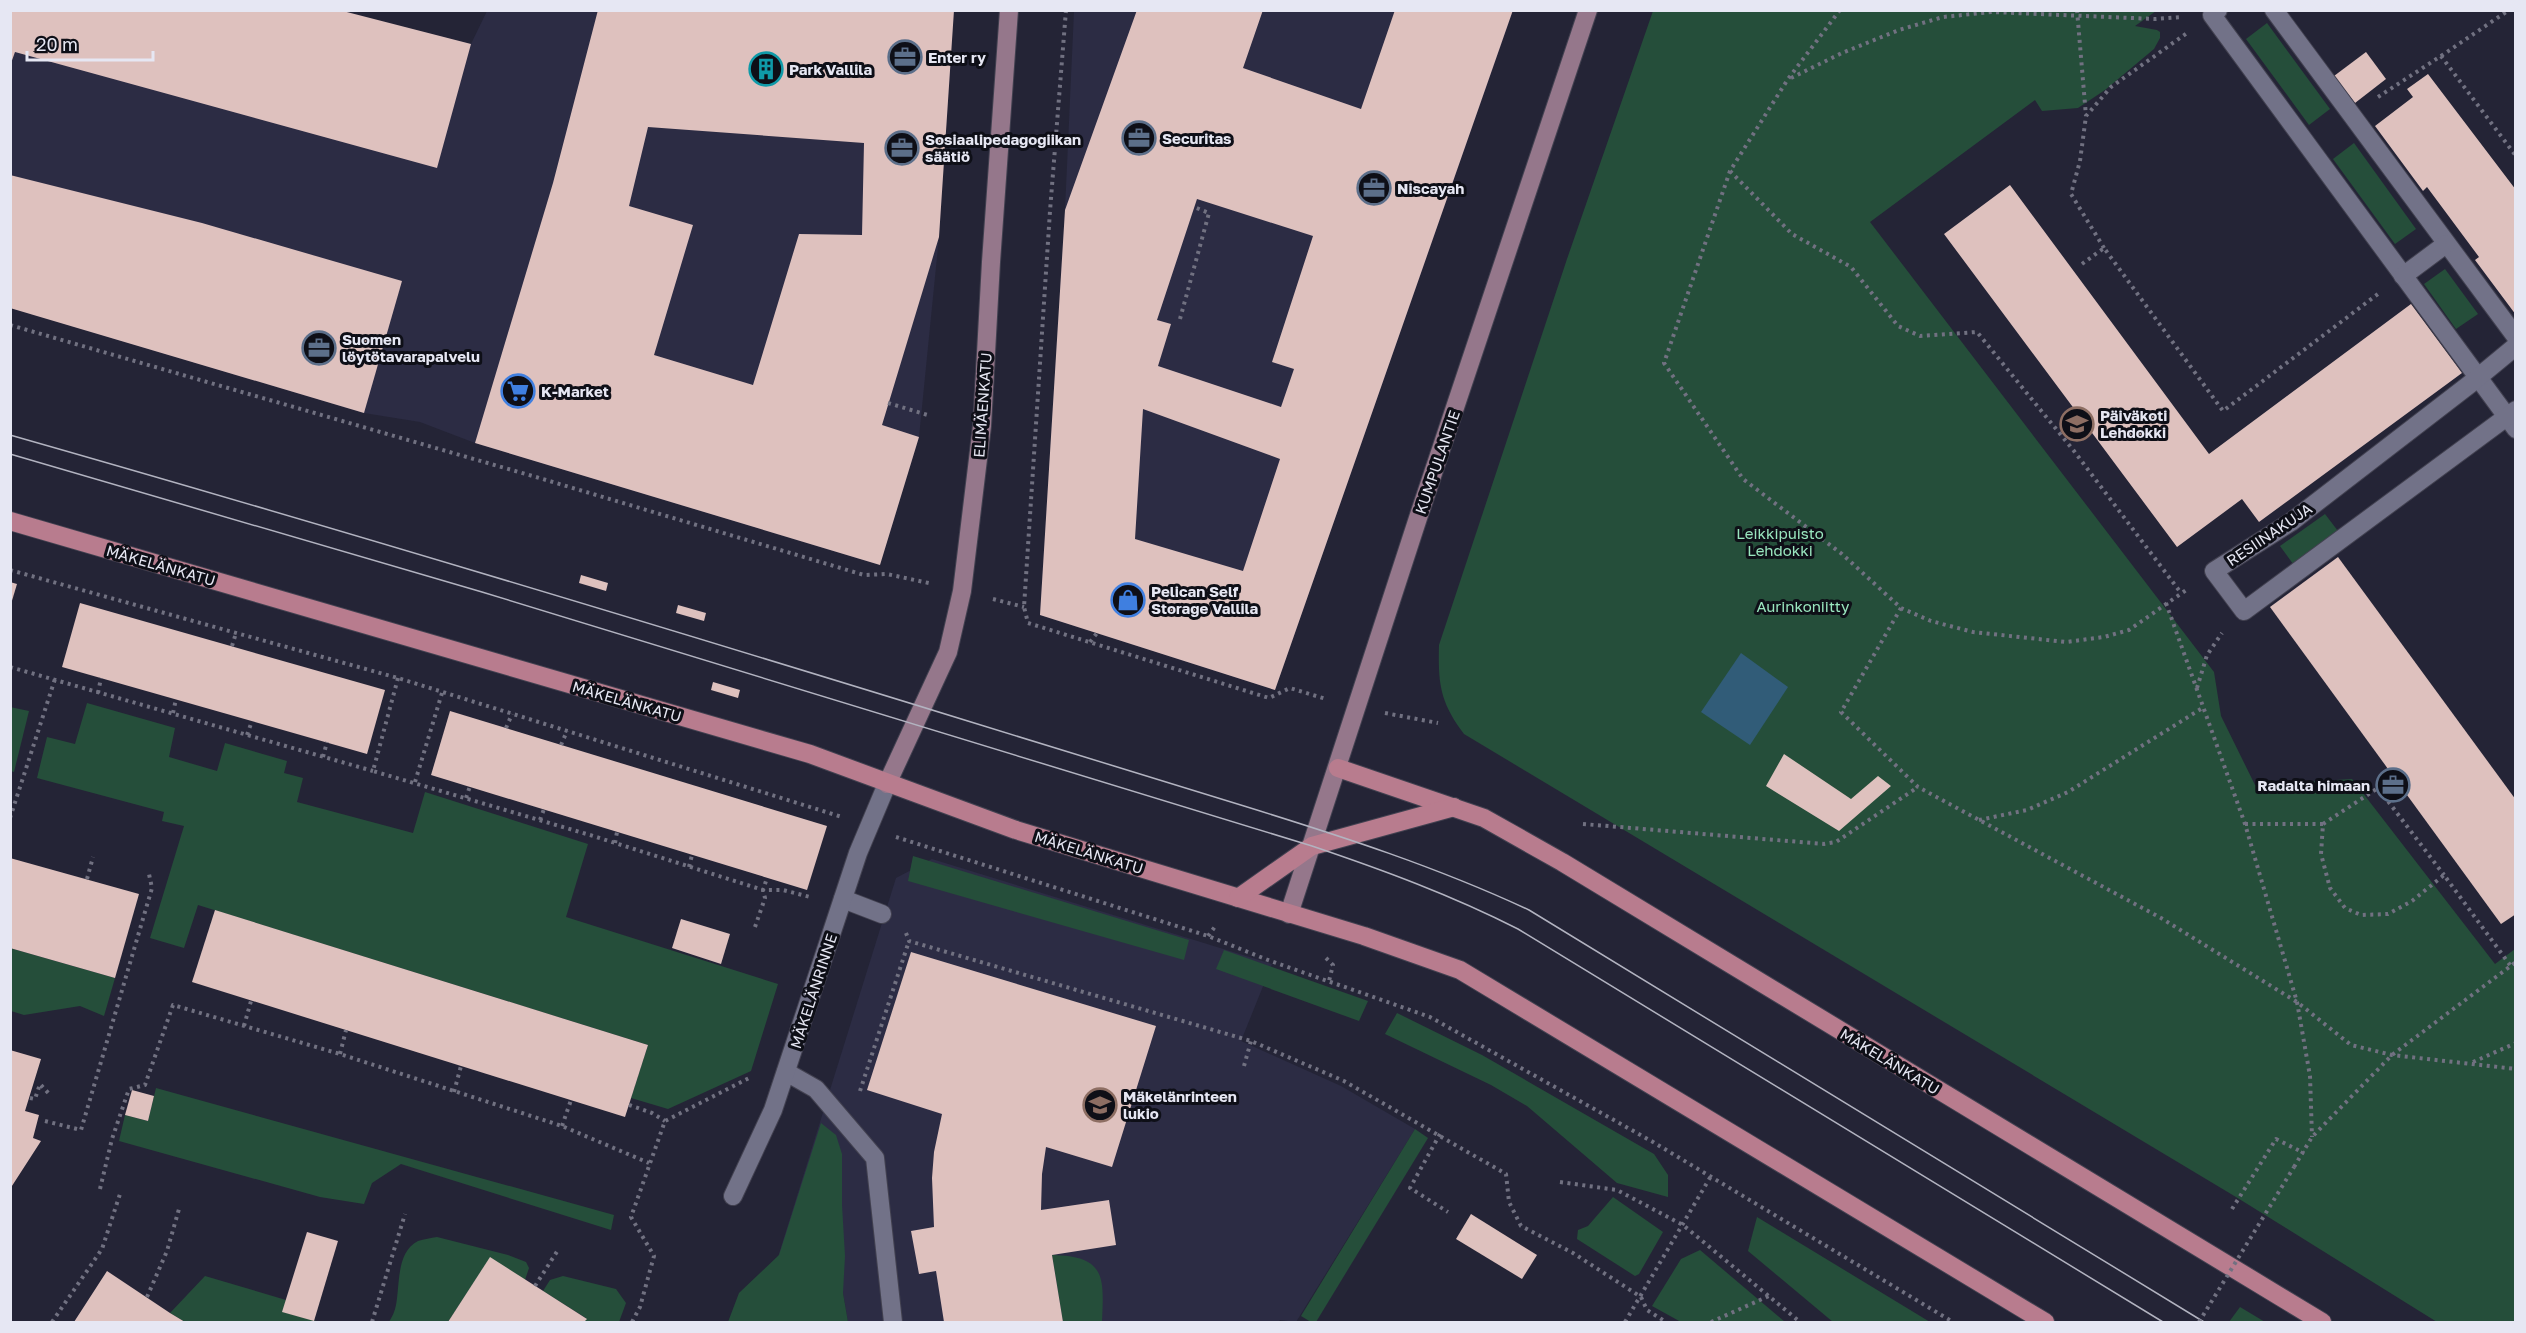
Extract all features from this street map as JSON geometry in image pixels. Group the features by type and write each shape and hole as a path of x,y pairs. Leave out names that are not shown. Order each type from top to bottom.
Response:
{"main road":[{"name":"ELIMÄENKATU","path":"887,784 948,652 962,591 982,426 1009,10"},
{"name":"KUMPULANTIE","path":"1289,914 1418,518 1588,10"},
{"name":"MÄKELÄNKATU","path":"10,521 810,754 1016,830 1364,936 1460,970 2045,1323"},
{"name":"MÄKELÄNKATU","path":"1338,768 1484,818 1562,862 2322,1323"},
{"path":"1238,898 1312,846 1454,807"}],"street":[{"path":"2274,10 2516,338"},
{"path":"2215,13 2244,58 2403,276 2478,378 2512,419 2244,611"},
{"path":"2403,276 2446,244"},
{"name":"RESIINAKUJA","path":"2244,611 2214,570 2291,522 2478,378 2516,345"},
{"name":"MÄKELÄNRINNE","path":"732,1196 773,1110 868,827 887,784"},
{"path":"843,899 882,914"},
{"path":"786,1072 816,1089 875,1158 893,1323"}],"path":[{"path":"1066,10 1050,211 1024,607 1028,623 1269,698 1290,688"},
{"path":"1840,10 1788,79 1730,171 1664,363 1743,478 1842,554 1901,608 1931,621 1973,632 2066,642 2104,637 2129,630 2166,603 2245,824 2297,1002 2310,1076 2312,1137"},
{"path":"2379,96 2509,10"},
{"path":"1788,79 1861,45 1899,30 1943,17 1992,12 2077,13 2154,19 2215,13"},
{"path":"2077,13 2086,116 2080,161 2071,194 2104,248 2223,411 2403,276"},
{"path":"2086,116 2111,87 2215,13"},
{"path":"2441,56 2516,156"},
{"path":"1730,171 1792,234 1851,267 1898,326 1920,336 1977,332 2074,451 2181,593"},
{"path":"1180,319 1209,213 1194,207"},
{"path":"2082,264 2104,248"},
{"path":"10,325 536,477 864,575 887,574 962,591"},
{"path":"888,403 932,416"},
{"path":"10,570 398,678 836,814 903,840 1208,936 1268,960 1430,1017 1711,1176 1953,1323"},
{"path":"1901,608 1841,712 1918,787 2161,918 2297,1002 2351,1045 2392,1055 2516,1069"},
{"path":"2197,689 2207,655 2220,635 2244,611"},
{"path":"232,646 236,633"},
{"path":"1090,642 1097,633"},
{"path":"10,667 415,782 763,890 783,890 810,897"},
{"path":"98,693 101,678"},
{"path":"373,771 398,678"},
{"path":"10,818 55,679"},
{"path":"415,782 442,693"},
{"path":"173,713 176,699"},
{"path":"1978,820 2027,810 2068,792 2204,707"},
{"path":"506,728 512,714"},
{"path":"247,735 252,721"},
{"path":"561,745 567,731"},
{"path":"323,757 327,742"},
{"path":"466,798 470,786"},
{"path":"1583,824 1824,844 1836,843 1918,787"},
{"path":"2245,824 2323,824 2378,788 2510,965"},
{"path":"540,820 544,809"},
{"path":"833,825 836,814"},
{"path":"2323,824 2321,854 2330,888 2345,909 2361,915 2388,914 2412,901 2444,875"},
{"path":"615,843 617,832"},
{"path":"689,867 692,855"},
{"path":"87,879 93,857"},
{"path":"45,1121 81,1130 152,888 149,874"},
{"path":"755,927 765,898 763,890 766,878"},
{"path":"806,908 813,886"},
{"path":"849,1126 909,941 905,932"},
{"path":"909,941 1251,1041 1344,1081 1440,1134 1506,1174 1509,1202 1521,1226 1573,1253 1641,1297 1647,1310 1666,1323"},
{"path":"2199,1323 2312,1137 2392,1055 2516,962"},
{"path":"244,1026 251,1001"},
{"path":"100,1189 112,1139 129,1089 145,1085 172,1005 340,1053 562,1126 649,1163"},
{"path":"340,1053 346,1030"},
{"path":"1244,1066 1251,1041"},
{"path":"2470,1063 2516,1043"},
{"path":"454,1092 461,1066"},
{"path":"632,1323 640,1307 654,1256 631,1217 665,1121 756,1075"},
{"path":"30,1098 36,1099 40,1084 51,1096"},
{"path":"562,1126 571,1101"},
{"path":"629,1105 652,1113 665,1121"},
{"path":"1440,1134 1410,1188 1448,1212"},
{"path":"2232,1209 2276,1139 2304,1153"},
{"path":"1624,1323 1711,1176"},
{"path":"1560,1182 1617,1190 1683,1225 1800,1323"},
{"path":"52,1323 102,1249 120,1194"},
{"path":"147,1298 167,1251 179,1209"},
{"path":"372,1323 405,1214"},
{"path":"535,1286 558,1250"},
{"path":"1711,1323 1769,1296"}],"shaded area":[{"path":"10,11 339,11 471,44 487,11 954,11 939,237 919,437 880,565 475,443 420,422 364,413 11,308"},
{"path":"1074,11 1513,11 1275,690 1040,615 1065,210"},
{"path":"1741,653 1788,687 1750,745 1701,712"},
{"name":"Mäkelänrinteen lukio","path":"932,859 1272,964 1241,1041 1341,1086 1415,1129 1296,1322 1280,1320 1278,1322 848,1322 843,1293 773,1273 896,878"}],"green space":[{"name":"Aurinkoniitty","path":"1653,11 2156,11 2135,26 2160,32 2160,38 2154,49 2105,90 2078,108 2042,111 2035,100 1870,222 2214,672 2221,716 2255,785 2352,779 2495,964 2515,949 2515,1322 2437,1322 2236,1197 1464,734 1456,723 1442,692 1439,645 1567,259"},
{"path":"2267,23 2330,109 2309,125 2246,39"},
{"path":"2354,143 2416,229 2395,244 2333,159"},
{"path":"2445,269 2478,314 2456,329 2424,284"},
{"path":"2325,514 2341,535 2296,568 2280,546"},
{"path":"87,703 175,728 169,757 217,771 225,743 287,761 284,773 303,778 297,802 413,833 425,792 588,844 566,917 778,984 751,1071 668,1109 631,1098 648,1045 198,905 184,948 150,938 184,826 162,821 164,812 37,778 47,737 75,744"},
{"path":"10,707 29,711 14,772 11,771"},
{"path":"913,856 1189,940 1184,960 908,881"},
{"path":"10,948 115,978 104,1016 80,1006 24,1015 11,1011"},
{"path":"1224,950 1368,1001 1359,1021 1216,969"},
{"path":"1397,1013 1482,1055 1654,1154 1668,1175 1668,1197 1617,1183 1527,1106 1491,1085 1385,1034"},
{"path":"156,1088 614,1215 611,1230 401,1164 372,1183 364,1204 320,1197 119,1141 125,1115 148,1121"},
{"path":"821,1123 836,1135 842,1154 845,1256 843,1293 848,1322 728,1322 739,1293 779,1255"},
{"path":"1415,1129 1428,1138 1316,1322 1311,1322 1301,1316"},
{"path":"1613,1197 1663,1232 1639,1274 1635,1276 1577,1239 1578,1230 1588,1226"},
{"path":"1757,1217 1930,1322 1833,1322 1748,1251"},
{"path":"437,1237 508,1255 526,1262 529,1268 525,1280 490,1258 448,1322 389,1322 396,1307 400,1270 406,1253 418,1241"},
{"path":"1700,1250 1785,1322 1681,1322 1652,1306 1681,1259"},
{"path":"1052,1255 1070,1256 1083,1260 1098,1272 1103,1293 1102,1322 1063,1322"},
{"path":"205,1276 286,1300 283,1312 320,1322 185,1322 170,1313"},
{"path":"563,1276 616,1289 626,1303 619,1322 584,1322 586,1318 543,1291 550,1280"},
{"path":"2240,1307 2265,1322 2229,1322"}],"building":[{"path":"10,10 339,10 471,44 437,168 15,52 10,66"},
{"path":"598,10 954,10 939,237 882,425 919,437 880,565 475,443 553,183","holes":["648,127 864,143 862,235 799,234 753,385 654,355 693,225 629,206"]},
{"path":"1137,10 1263,10 1243,68 1361,109 1395,10 1513,10 1275,690 1040,615 1065,210","holes":["1197,199 1313,236 1272,362 1294,369 1281,407 1158,366 1171,324 1157,320","1143,409 1280,459 1243,571 1135,539"]},
{"path":"2366,52 2386,79 2355,103 2334,76"},
{"path":"2428,74 2516,190 2516,315 2475,260 2479,257 2427,187 2423,191 2375,126 2413,97 2407,89"},
{"path":"10,175 202,223 402,281 364,413 10,308"},
{"path":"2010,185 2209,454 2411,304 2462,373 2259,522 2242,499 2177,547 1944,234"},
{"path":"2338,557 2516,800 2516,914 2501,924 2270,607"},
{"path":"581,575 608,583 606,591 579,583"},
{"path":"10,582 17,584 11,604 10,604"},
{"path":"80,603 385,690 367,754 62,667"},
{"path":"678,605 706,613 704,621 676,613"},
{"path":"713,682 740,690 738,698 711,690"},
{"path":"450,711 827,826 807,890 431,775"},
{"path":"1784,754 1851,799 1878,776 1891,786 1839,831 1766,786"},
{"path":"10,858 139,894 115,978 10,948"},
{"path":"215,910 648,1045 625,1117 192,982"},
{"path":"681,919 730,934 721,964 672,948"},
{"path":"911,952 1156,1026 1112,1167 1046,1147 1042,1174 1041,1210 1109,1200 1116,1245 1052,1255 1063,1322 944,1322 936,1271 919,1274 911,1231 934,1227 932,1178 934,1152 942,1114 867,1090"},
{"path":"10,1050 41,1059 25,1111 39,1115 33,1138 41,1141 10,1189"},
{"path":"132,1090 154,1096 148,1121 125,1115"},
{"path":"1471,1214 1537,1255 1522,1279 1456,1239"},
{"path":"307,1232 338,1241 314,1321 282,1312"},
{"path":"490,1257 587,1319 584,1322 448,1322"},
{"path":"107,1271 170,1313 185,1322 74,1322"}],"tram line":[{"path":"10,435 619,615 1211,796 1388,853 1494,894 1529,910 2204,1322"},
{"path":"10,454 482,592 1312,846 1416,884 1518,929 2163,1322"}],"place":[{"name":"Enter ry","path":"905,57"},
{"name":"Park Vallila","path":"766,69"},
{"name":"Securitas","path":"1139,138"},
{"name":"Sosiaalipedagogiikan säätiö","path":"902,148"},
{"name":"Niscayah","path":"1374,188"},
{"name":"Suomen löytötavarapalvelu","path":"319,348"},
{"name":"K-Market","path":"518,391"},
{"name":"Päiväkoti Lehdokki","path":"2077,424"},
{"name":"Pelican Self Storage Vallila","path":"1128,600"},
{"name":"Radalta himaan","path":"2393,785"},
{"name":"Mäkelänrinteen lukio","path":"1100,1105"}],"park label":[{"name":"Leikkipuisto Lehdokki","path":"1780,542"}]}
